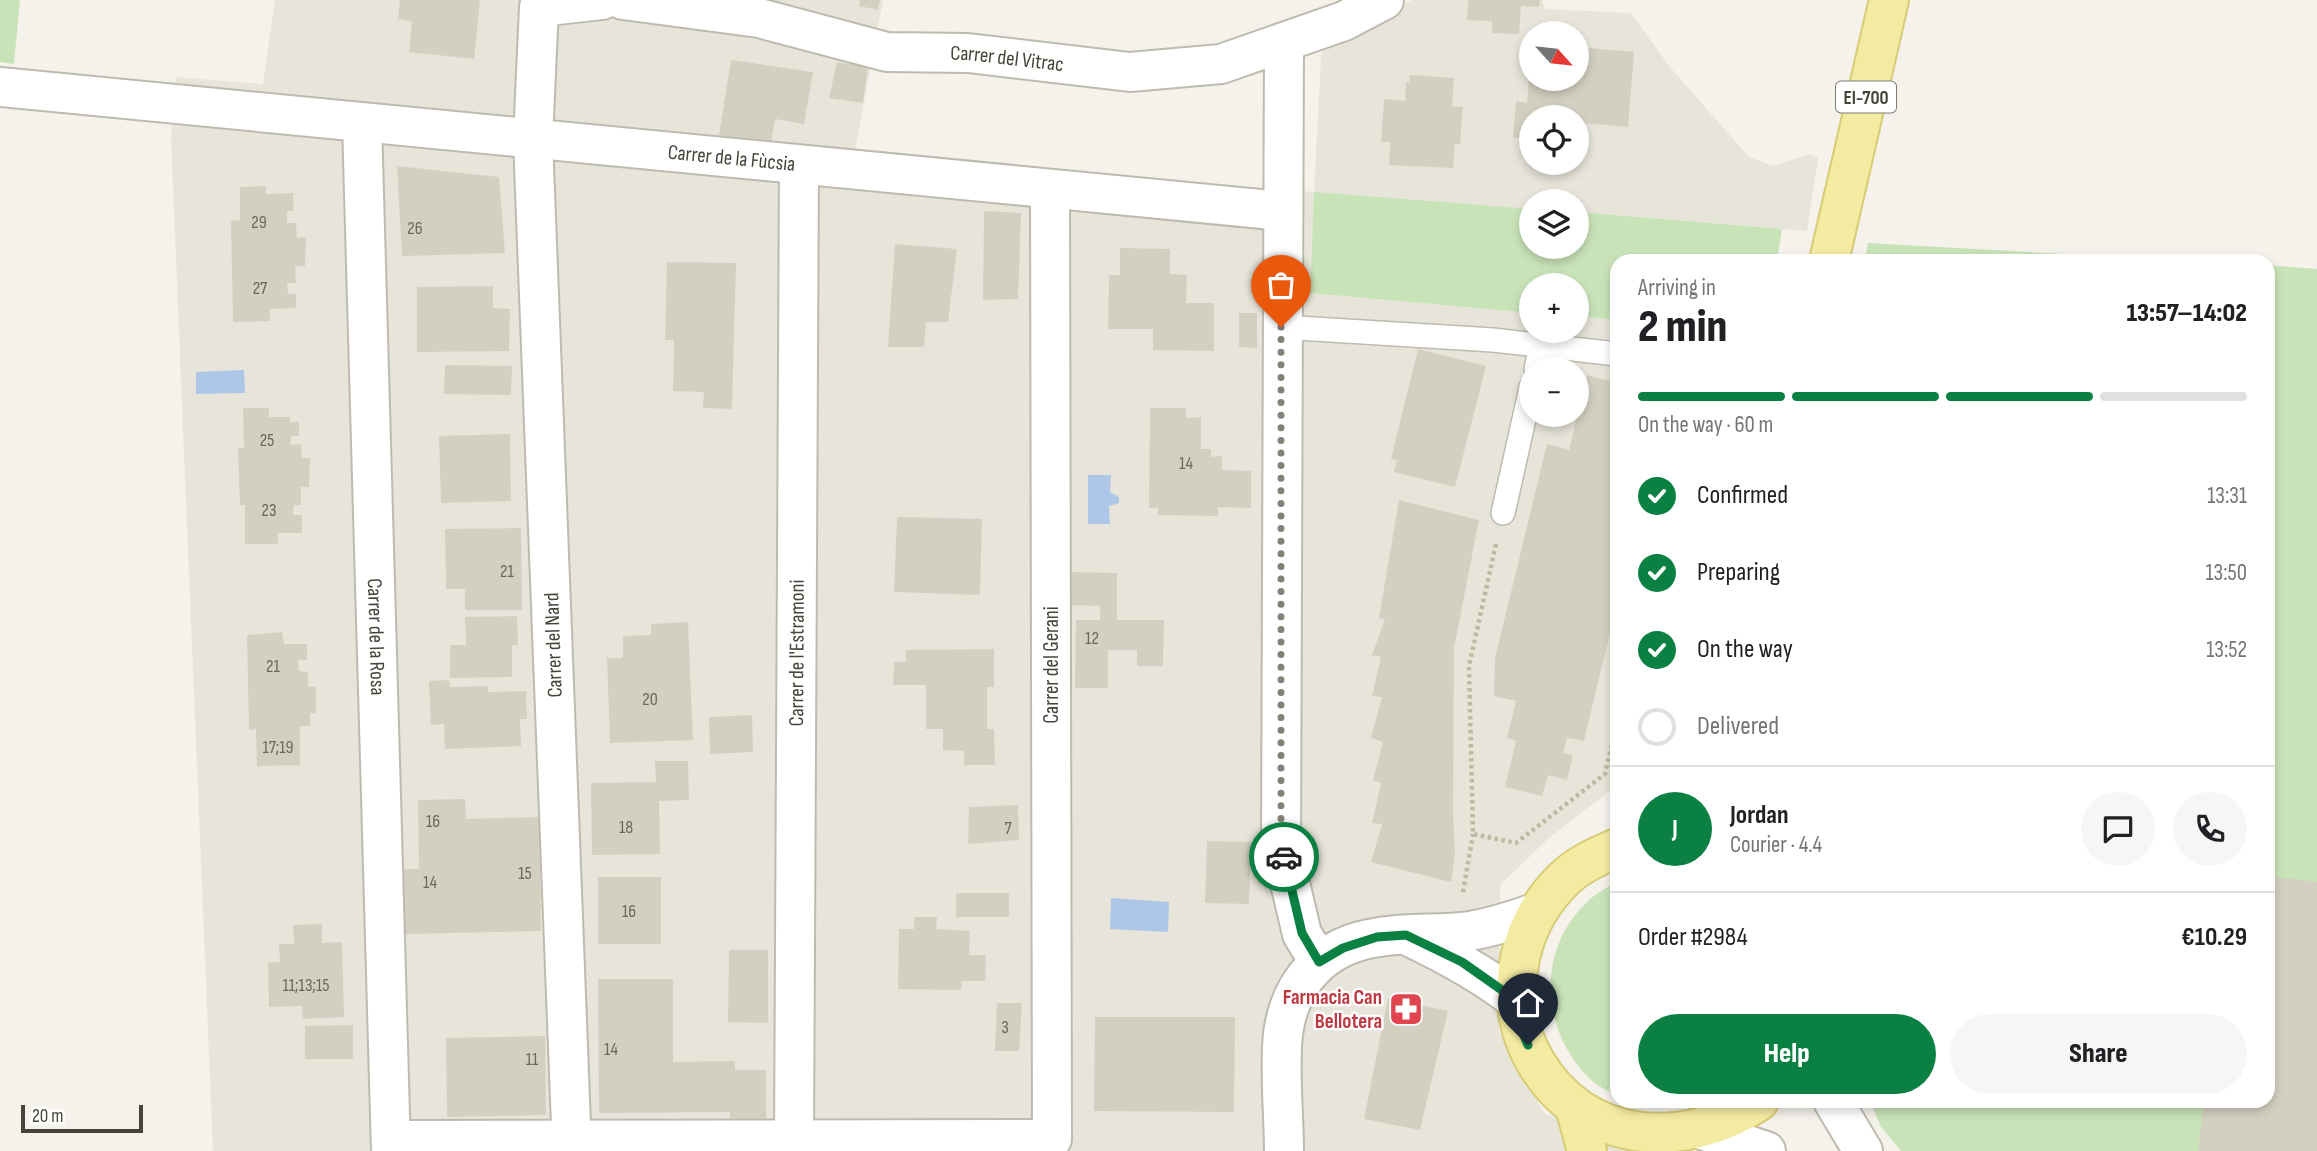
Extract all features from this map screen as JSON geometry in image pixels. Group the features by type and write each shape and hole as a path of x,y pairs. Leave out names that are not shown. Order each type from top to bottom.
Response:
{"main road":[{"name":"EI-700","path":"1831,254 1889,0"},
{"path":"1610,851 1588,860 1559,883 1537,912 1524,940 1517,969 1516,1000 1522,1031 1534,1060 1552,1086 1575,1107 1602,1123 1632,1133 1693,1138 1750,1108"},
{"path":"1575,1107 1587,1151"}],"street":[{"path":"533,139 539,7 603,0"},
{"name":"Carrer del Vitrac","path":"623,0 759,18 887,52 968,53 1130,72 1221,64 1344,21 1384,0"},
{"path":"1284,43 1281,845 1302,933 1319,962"},
{"name":"Carrer de la Fùcsia","path":"0,87 1050,191 1282,211"},
{"name":"Carrer de la Rosa","path":"362,122 391,1145"},
{"name":"Carrer del Nard","path":"533,139 572,1145"},
{"name":"Carrer de l'Estramoni","path":"794,1141 799,166"},
{"name":"Carrer del Gerani","path":"794,1141 1052,1139 1050,191"},
{"path":"1284,1151 1283,1035 1289,1004 1302,978 1319,962 1343,948 1377,937 1457,932 1502,924 1537,912"},
{"path":"1406,935 1462,962 1516,1000"},
{"path":"1837,1108 1863,1151"},
{"path":"1693,1138 1766,1151"},
{"path":"391,1145 794,1141"}],"lane":[{"path":"1281,327 1493,340 1610,353"},
{"path":"1538,357 1541,345"},
{"path":"1503,513 1522,427"}],"path":[{"path":"1457,932 1473,834 1469,666 1503,513"},
{"path":"1473,834 1516,843 1605,774 1610,752"}],"shaded area":[{"path":"275,0 883,0 854,156 1314,192 1322,40 1412,0 1542,0 1545,9 1631,13 1669,66 1749,157 1773,166 1810,154 1818,158 1807,231 1589,213 1589,189 1519,189 1519,208 1314,193 1310,293 1519,312 1519,343 1589,343 1589,317 1610,319 1610,790 1549,838 1500,885 1499,1032 1544,1113 1627,1151 213,1151 171,139 176,77 263,84"}],"green space":[{"path":"0,0 20,0 14,64 0,62"},
{"path":"1314,192 1519,208 1519,259 1589,259 1589,213 1782,229 1778,254 1610,254 1610,319 1589,317 1589,273 1519,273 1519,312 1310,293"},
{"path":"1868,243 2064,254 1866,254"},
{"path":"2275,266 2317,269 2317,1151 1901,1151 1881,1127 1873,1108 2275,1108"},
{"path":"1610,886 1610,1092 1592,1081 1573,1059 1561,1038 1551,991 1552,967 1559,944 1570,922 1597,894"}],"water":[{"path":"244,370 245,393 196,394 196,372"},
{"path":"1088,475 1111,475 1110,492 1119,497 1119,503 1109,506 1110,524 1088,524"},
{"path":"1111,898 1169,902 1168,932 1110,929"}],"building":[{"path":"400,0 480,0 474,59 409,52 412,21 398,19"},
{"path":"860,0 880,0 878,10 859,6"},
{"path":"1468,0 1540,0 1539,7 1521,6 1519,34 1492,33 1492,21 1467,20"},
{"path":"1589,48 1634,52 1628,127 1589,124 1589,105 1519,105 1519,138 1513,137 1516,101 1527,103 1528,91 1589,91"},
{"path":"731,60 813,72 804,124 775,119 771,143 719,135"},
{"path":"837,62 868,67 863,103 829,98"},
{"path":"1410,75 1454,78 1452,106 1463,107 1460,144 1455,144 1453,168 1389,165 1390,142 1381,142 1384,99 1405,101 1406,82 1409,82"},
{"path":"397,166 499,177 505,253 402,256"},
{"path":"266,186 266,194 293,193 294,211 287,211 287,223 296,223 297,238 306,237 305,266 295,266 296,283 287,283 288,294 296,294 296,308 270,309 270,321 233,322 231,221 240,220 240,187"},
{"path":"984,211 1021,213 1018,299 983,300"},
{"path":"895,244 957,249 948,322 926,322 924,347 888,347"},
{"path":"1120,248 1170,249 1170,274 1187,275 1186,303 1214,303 1214,351 1153,350 1153,329 1108,329 1109,275 1120,275"},
{"path":"667,262 736,263 732,409 703,408 704,392 673,391 674,340 665,340"},
{"path":"493,286 493,308 510,309 509,351 417,352 417,287"},
{"path":"1239,313 1257,313 1257,348 1239,347"},
{"path":"1418,349 1486,366 1455,487 1394,472 1397,460 1391,459"},
{"path":"445,365 512,366 511,395 444,394"},
{"path":"1589,376 1610,381 1610,632 1584,741 1567,738 1563,753 1573,755 1567,780 1548,775 1542,796 1505,787 1516,741 1507,738 1516,701 1494,696 1495,658 1547,444 1569,450 1575,427 1589,427"},
{"path":"243,408 269,408 269,417 290,417 290,422 299,422 299,436 291,436 291,445 301,444 302,458 310,458 309,487 301,487 301,505 294,505 293,515 302,515 302,533 278,533 278,544 245,544 245,505 240,505 238,448 244,448"},
{"path":"1150,408 1186,408 1186,418 1201,417 1201,449 1211,449 1211,457 1222,456 1222,470 1251,471 1251,508 1218,507 1218,516 1158,515 1158,508 1149,508"},
{"path":"510,434 511,501 441,503 439,436"},
{"path":"1399,500 1479,520 1454,648 1455,854 1451,882 1371,862 1382,824 1372,823 1381,783 1373,780 1383,742 1371,738 1382,697 1372,696 1381,657 1372,655 1385,619 1379,618"},
{"path":"897,517 982,519 980,595 894,592"},
{"path":"521,528 522,610 465,610 465,589 446,589 445,529"},
{"path":"1070,572 1117,573 1117,620 1164,620 1163,666 1137,666 1137,650 1108,650 1108,688 1075,688 1076,620 1100,620 1100,606 1070,605"},
{"path":"517,616 518,645 512,645 512,677 450,678 450,645 466,645 465,617"},
{"path":"688,622 693,740 610,743 607,658 623,658 623,636 651,635 651,624"},
{"path":"282,632 284,644 307,644 307,660 298,660 299,671 308,672 308,687 316,687 316,713 310,713 310,726 300,726 300,765 257,766 256,729 249,730 247,635"},
{"path":"994,649 994,687 987,687 987,729 994,729 995,765 964,765 964,751 943,750 943,729 926,729 926,685 893,685 894,662 906,662 906,650"},
{"path":"449,680 450,687 488,686 488,692 526,691 527,719 520,719 521,746 445,749 444,724 431,725 429,681"},
{"path":"752,715 753,752 710,754 709,717"},
{"path":"655,761 688,761 689,800 659,801 660,854 592,855 591,783 656,782"},
{"path":"465,799 466,819 539,817 541,931 405,934 403,869 419,869 418,800"},
{"path":"1018,805 1019,840 968,844 969,807"},
{"path":"1207,841 1251,842 1249,904 1205,903"},
{"path":"598,877 661,877 661,944 598,944"},
{"path":"2275,877 2317,882 2317,1151 2198,1151 2203,1108 2275,1108"},
{"path":"956,893 1009,893 1009,917 956,917"},
{"path":"914,917 937,917 936,929 970,931 969,955 986,955 985,981 962,981 961,990 898,989 899,929 914,929"},
{"path":"322,924 322,943 342,942 344,1017 303,1019 302,1006 269,1007 268,963 280,962 279,944 294,944 293,925"},
{"path":"729,950 768,950 768,1023 728,1022"},
{"path":"598,979 673,979 673,1062 735,1061 735,1070 766,1070 766,1122 730,1123 730,1112 599,1113"},
{"path":"1388,998 1448,1011 1420,1130 1364,1119"},
{"path":"997,1003 1022,1003 1019,1051 995,1051"},
{"path":"1095,1017 1235,1017 1234,1112 1094,1111"},
{"path":"353,1025 353,1059 305,1059 305,1026"},
{"path":"545,1036 546,1115 447,1117 446,1038"}],"way so far":[{"path":"1281,327 1281,845 1284,857"}],"place":[{"name":"Farmacia Can Bellotera","path":"1406,1009"}],"route":[{"path":"1284,857 1302,933 1319,962 1343,948 1377,937 1406,935 1462,962 1490,979 1516,1000 1522,1031 1528,1045"}]}
